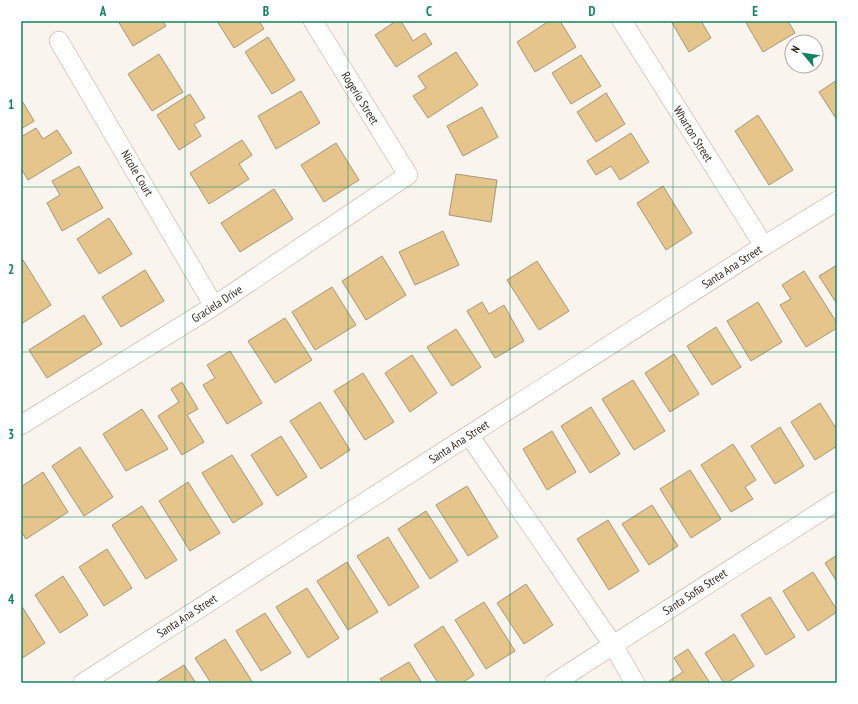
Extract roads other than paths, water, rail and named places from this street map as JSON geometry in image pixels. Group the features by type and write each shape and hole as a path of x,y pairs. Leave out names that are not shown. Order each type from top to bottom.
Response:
{"street":[{"name":"Rogerio Street","path":"313,21 408,175"},
{"name":"Wharton Street","path":"622,21 764,246"},
{"name":"Nicole Court","path":"59,41 214,306"},
{"name":"Graciela Drive","path":"22,422 214,306 408,175"},
{"name":"Santa Ana Street","path":"83,683 764,246 837,201"},
{"path":"469,435 613,645 635,683"},
{"name":"Santa Sofia Street","path":"554,683 837,501"}]}
